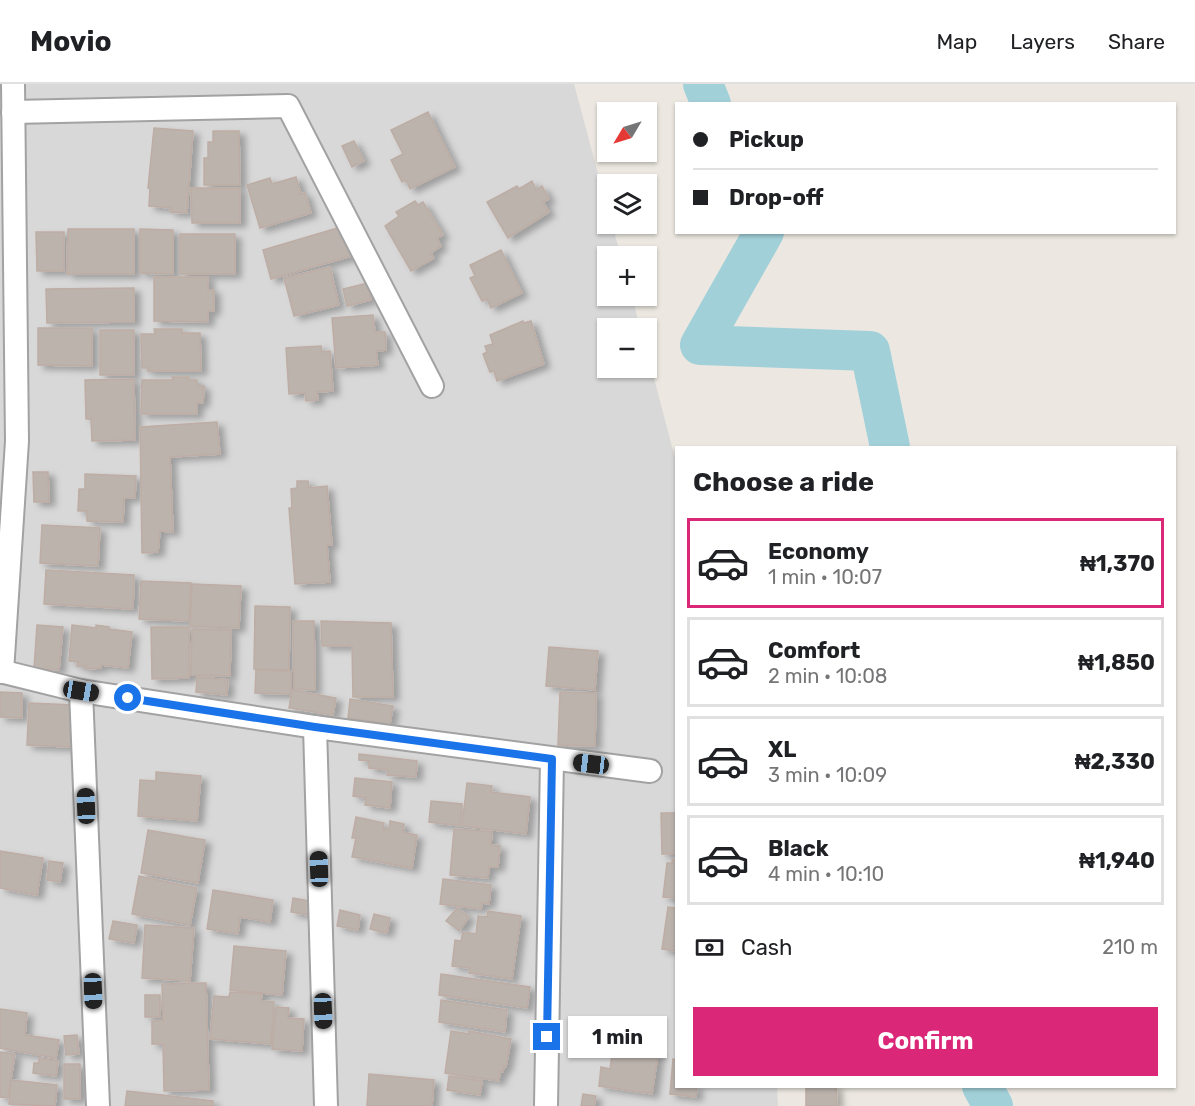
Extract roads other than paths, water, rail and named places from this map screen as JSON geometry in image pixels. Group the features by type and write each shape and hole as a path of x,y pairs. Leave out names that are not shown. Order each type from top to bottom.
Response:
{"street":[{"path":"13,84 8,439 1,672 81,691 315,727 650,771"},
{"path":"14,112 288,106 432,386"},
{"path":"81,691 98,1106"},
{"path":"315,727 326,1106"},
{"path":"546,1106 552,759"}],"waterway":[{"path":"703,84 710,102"},
{"path":"763,234 700,345 870,351 890,446"},
{"path":"983,1088 993,1106"}]}
